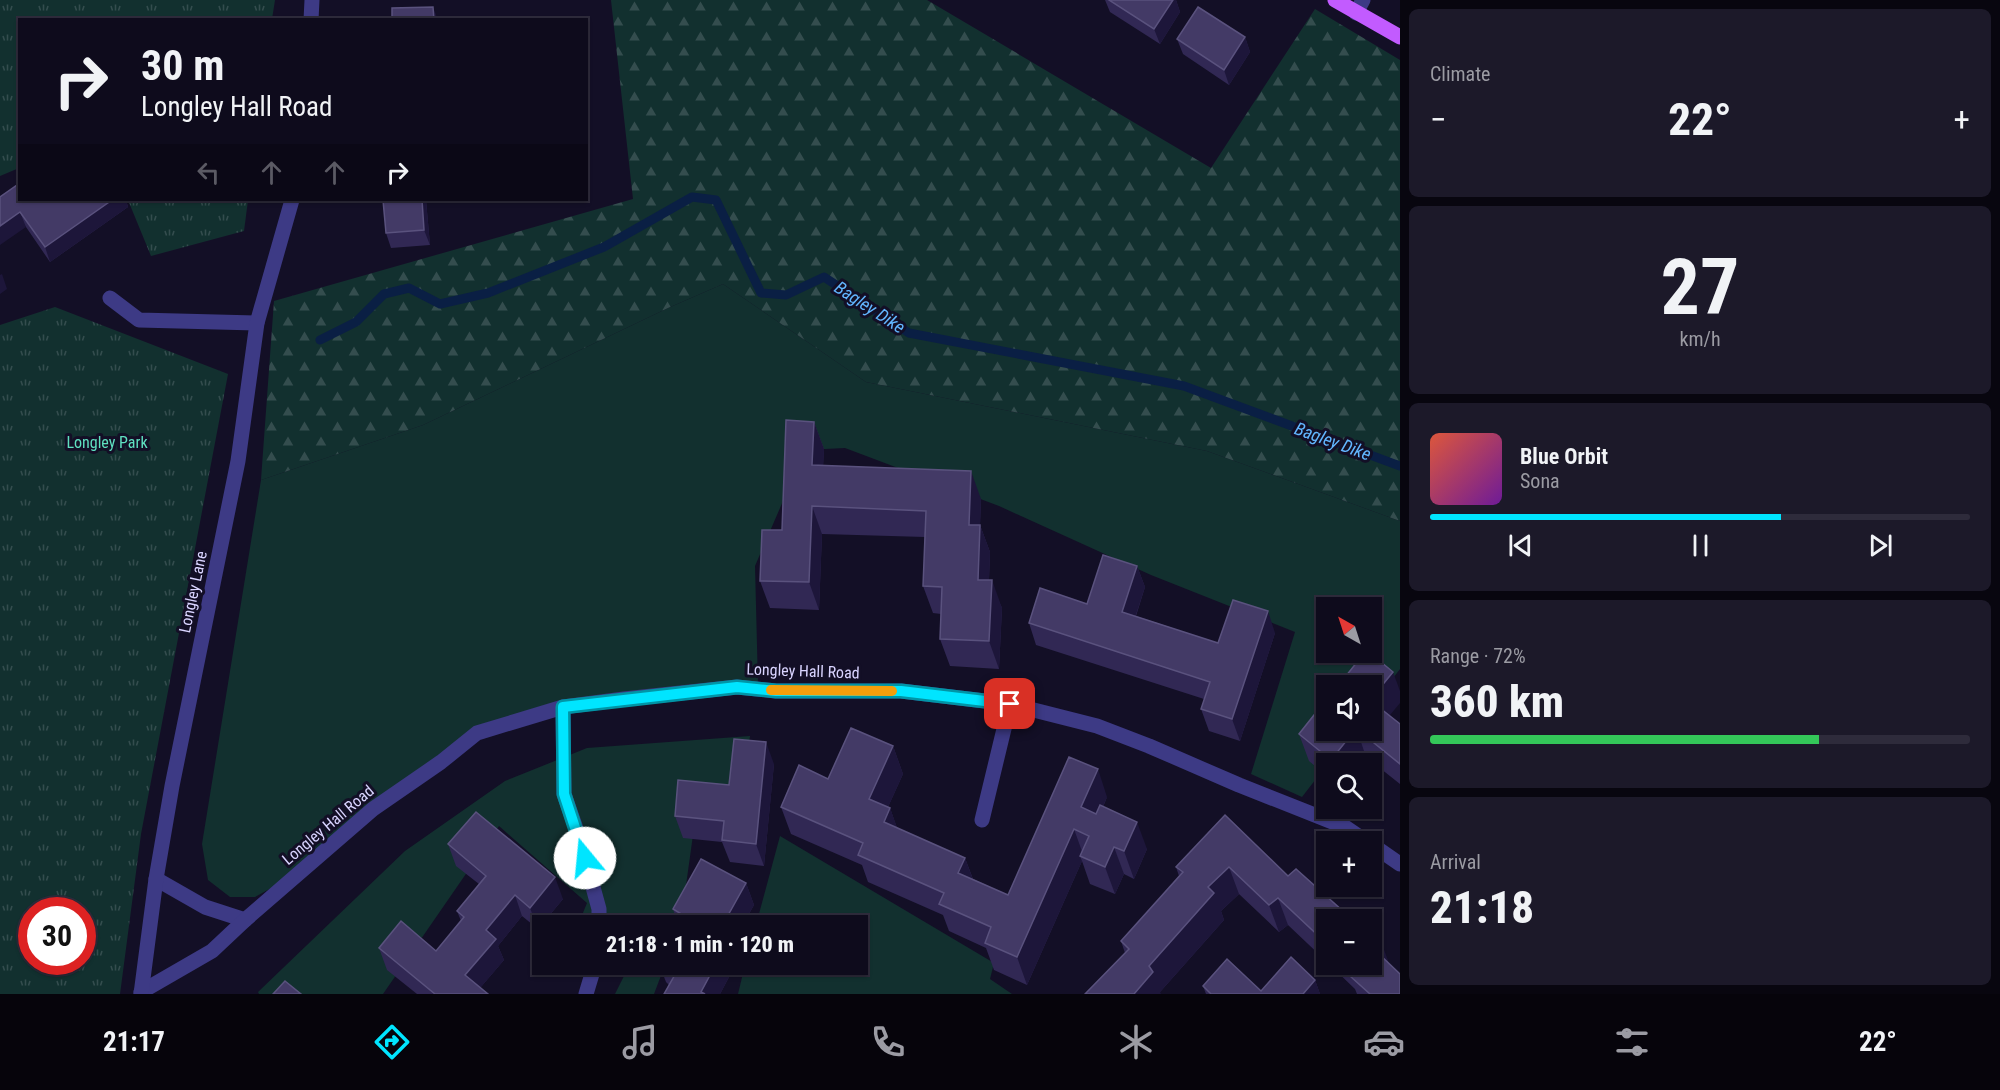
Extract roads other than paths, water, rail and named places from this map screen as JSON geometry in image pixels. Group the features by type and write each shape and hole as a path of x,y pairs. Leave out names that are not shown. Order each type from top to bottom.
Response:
{"main road":[{"path":"1335,0 1359,6 1400,37"}],"street":[{"path":"311,18 312,0"},
{"name":"Longley Lane","path":"141,993 156,879 172,786 238,461 257,323 292,201"},
{"path":"110,298 139,320 257,323"},
{"name":"Longley Hall Road","path":"141,993 212,951 373,809 441,762 477,733 563,707 737,687 776,691 901,691 1010,704 1097,726 1351,831"},
{"path":"982,820 1010,704"},
{"path":"563,707 564,794 580,840 599,915"},
{"path":"1382,852 1400,864"},
{"path":"156,879 205,907 245,920"},
{"path":"586,994 592,975"}],"waterway":[{"name":"Bagley Dike","path":"320,340 356,322 384,294 409,288 440,304 488,293 604,247 692,197 716,200 761,293 786,295 824,277 909,333 1184,386 1400,466"}],"park label":[{"name":"Longley Park","path":"107,442"}]}
